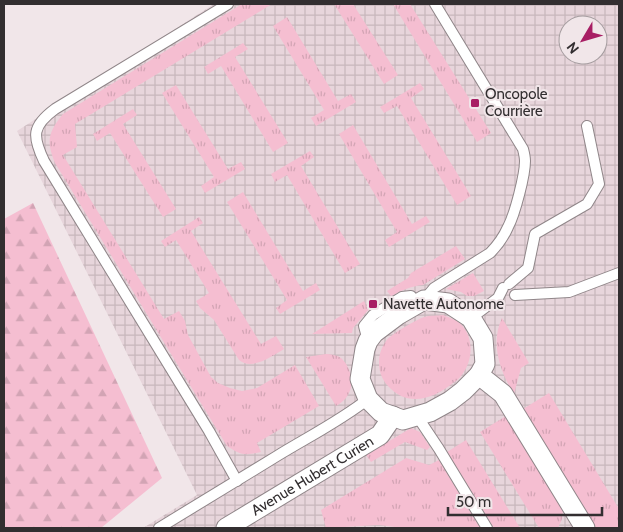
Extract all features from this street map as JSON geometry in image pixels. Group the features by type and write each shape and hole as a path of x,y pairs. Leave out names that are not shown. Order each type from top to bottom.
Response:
{"street":[{"path":"421,302 448,303 471,318 484,338 485,364 479,376 463,392 430,412 403,420 381,412 368,399 360,378 364,349 374,333 398,315 421,302"},
{"path":"479,376 503,394 582,527"},
{"name":"Avenue Hubert Curien","path":"226,528 380,435 393,416"}],"lane":[{"path":"228,4 55,109 40,122 36,138 44,161 209,431 237,481"},
{"path":"421,302 434,288 490,253 496,247 509,226 525,168 523,149 435,4"},
{"path":"471,318 498,298 506,286 528,268 535,234 586,204 599,184 587,126"},
{"path":"498,298 533,293 569,292 619,273"},
{"path":"159,528 356,409 368,399"},
{"path":"417,416 487,528"}],"shaded area":[{"path":"214,4 619,4 619,528 143,528 197,495 17,131"}],"green space":[{"path":"242,4 272,4 75,124 77,147 63,155 164,319 179,311 185,321 188,335 211,377 218,383 242,391 257,388 295,365 319,406 257,443 261,452 250,454 239,453 227,446 55,163 50,149 50,137 54,126 63,114"},
{"path":"334,4 353,4 398,75 384,84"},
{"path":"393,4 410,4 491,133 477,142"},
{"path":"287,17 338,101 351,94 356,102 316,126 311,118 324,110 273,26"},
{"path":"243,43 248,49 235,57 288,143 273,152 221,66 208,74 204,67"},
{"path":"420,83 424,89 411,98 471,196 457,205 397,106 384,113 380,107"},
{"path":"176,85 228,169 241,162 245,169 205,193 201,186 214,177 162,93"},
{"path":"133,109 137,115 123,124 176,209 163,217 110,133 97,141 93,134"},
{"path":"353,125 412,224 426,216 430,222 389,247 385,240 397,232 339,134"},
{"path":"310,151 314,157 301,166 360,264 345,273 287,175 275,182 271,174"},
{"path":"243,192 303,291 316,283 320,290 280,314 276,308 287,300 227,202"},
{"path":"33,203 162,478 101,528 4,528 4,219"},
{"path":"199,217 203,223 191,231 261,344 276,336 284,349 262,361 250,364 239,360 214,320 200,308 196,301 209,293 176,240 165,247 161,241"},
{"path":"456,246 465,259 423,285 391,296 387,291 408,278 411,273"},
{"path":"473,273 484,291 474,296 467,296 461,292 446,289"},
{"path":"364,301 368,310 353,328 352,333 312,334"},
{"path":"443,315 463,326 470,340 470,355 465,370 456,381 430,396 414,399 398,395 388,386 379,367 379,357 384,344 393,335 424,317"},
{"path":"502,318 529,363 521,368 514,394 498,357 497,337"},
{"path":"326,354 336,355 341,358 351,376 351,386 348,395 336,406 306,357"},
{"path":"549,393 619,509 619,528 596,528 523,409"},
{"path":"506,416 563,509 562,519 558,528 539,528 480,432"},
{"path":"411,428 420,432 430,447 427,450 405,442 371,462 366,455"},
{"path":"466,440 520,528 494,528 447,452"},
{"path":"406,458 429,465 439,460 480,528 403,528 379,525 326,528 321,510"}],"place":[{"name":"Oncopole Courrière","path":"475,103"},
{"name":"Navette Autonome","path":"373,304"}]}
